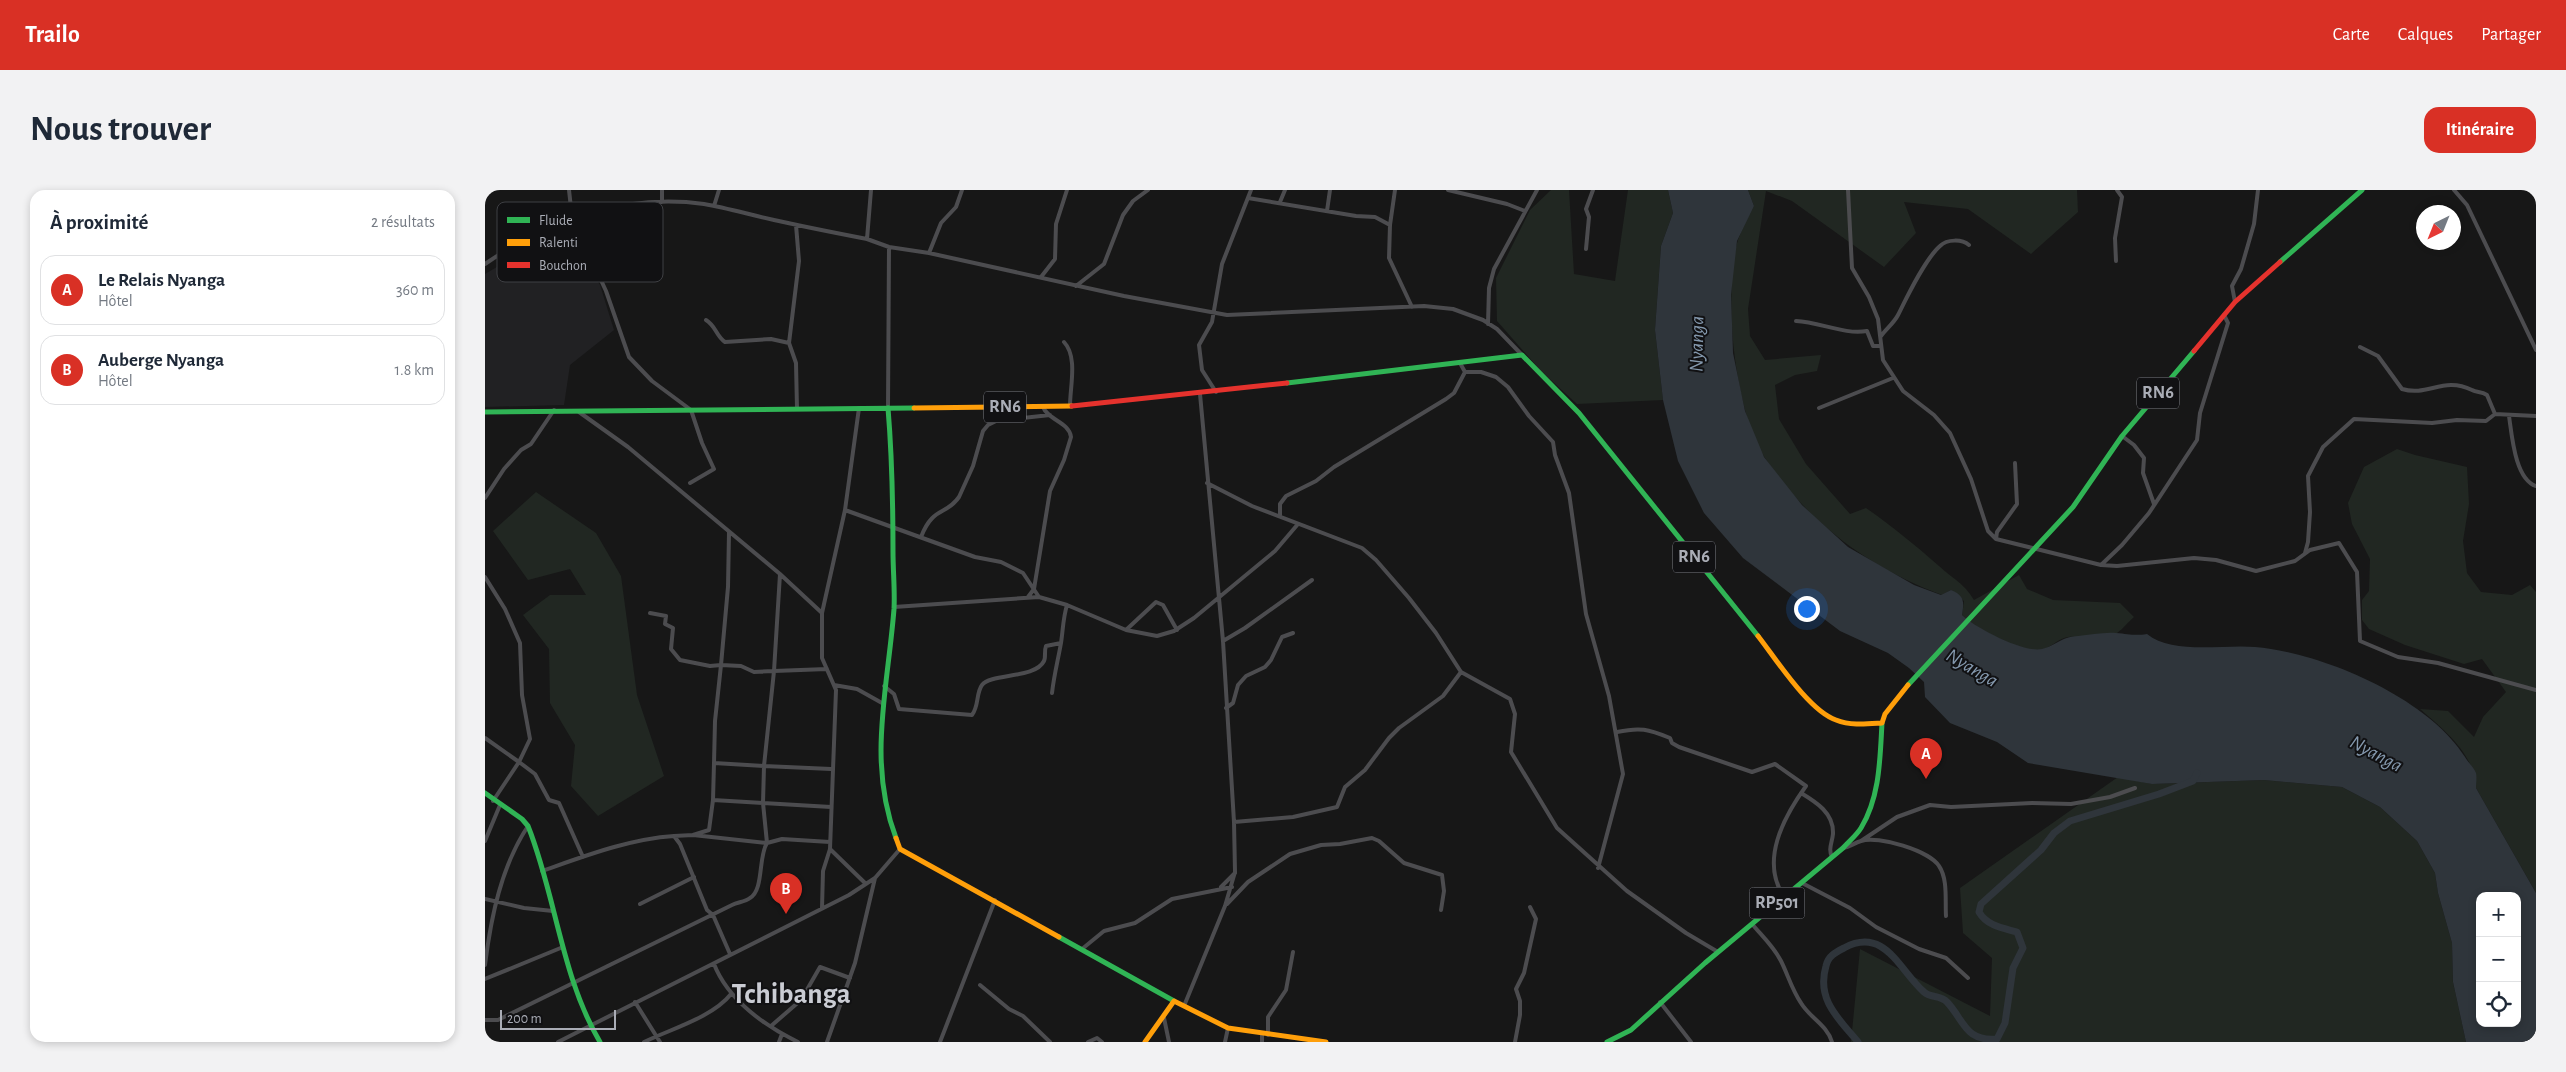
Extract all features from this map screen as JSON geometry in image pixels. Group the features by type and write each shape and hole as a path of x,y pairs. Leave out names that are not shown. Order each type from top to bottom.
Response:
{"main road":[{"name":"RN6","path":"485,412 1070,406 1201,394 1336,376 1522,355 1579,413 1814,706 1831,720 1846,725 1882,723 1885,714 1910,683 2073,507 2122,436 2235,302 2360,191"},
{"path":"888,408 892,456 894,607 882,703 880,785 885,807 900,849 995,900 1173,1001 1228,1028 1326,1042"},
{"name":"RP501","path":"1607,1042 1631,1030 1718,952 1843,848 1862,828 1870,810 1879,758 1882,723"},
{"path":"485,793 528,826 563,947 590,1025 600,1042"},
{"path":"1145,1042 1164,1018 1173,1001"}],"street":[{"path":"662,190 662,202"},
{"path":"714,206 719,190"},
{"path":"867,239 871,190"},
{"path":"929,253 941,223 956,207 962,190"},
{"path":"1041,277 1055,259 1056,224 1067,190"},
{"path":"1077,286 1103,264 1123,215 1133,201 1148,190"},
{"path":"1216,392 1202,370 1199,345 1214,314 1215,296 1222,264 1251,190"},
{"path":"1279,202 1285,190"},
{"path":"1327,211 1330,190"},
{"path":"1395,190 1390,225 1389,258 1412,307"},
{"path":"1448,190 1525,211"},
{"path":"1488,324 1489,288 1494,269 1537,190"},
{"path":"1586,249 1589,217 1586,209 1593,190"},
{"path":"1848,190 1852,268 1869,297 1878,319 1883,360 1903,391 1939,420 1950,433 1971,479 1988,531 1996,539 2101,565 2117,566 2194,558 2215,560 2256,571 2295,561 2305,553 2318,547 2339,543 2351,559 2358,577 2360,641 2398,657 2438,663 2536,690"},
{"path":"2116,261 2115,238 2122,197 2117,190"},
{"path":"2235,302 2233,286 2241,268 2254,224 2258,190"},
{"path":"2454,190 2471,212 2536,350"},
{"path":"1248,198 1375,217 1390,225"},
{"path":"663,202 714,206 867,239 889,247 929,253 1214,314 1256,315 1412,307 1453,309 1497,329 1522,355"},
{"path":"796,225 799,261 789,343 796,363 797,409"},
{"path":"1881,337 1897,317 1906,297 1941,245 1953,241 1963,241 1969,245"},
{"path":"888,408 889,247"},
{"path":"485,264 497,257"},
{"path":"602,282 629,357 652,381 691,410 702,443 714,469 690,483"},
{"path":"2101,565 2122,545 2155,504 2197,440 2200,413 2228,323 2225,315"},
{"path":"707,320 715,326 719,338 725,342 771,339 789,343"},
{"path":"1796,321 1821,324 1855,333 1867,331 1873,346 1881,346"},
{"path":"1064,342 1070,350 1072,361 1070,406"},
{"path":"2361,347 2378,356 2402,389 2421,390 2451,384 2467,386 2487,395 2495,414"},
{"path":"1460,363 1465,372"},
{"path":"1280,515 1282,499 1316,481 1334,467 1446,399 1454,393 1465,372"},
{"path":"1465,372 1481,372 1496,377 1508,387 1529,416 1553,442 1555,455 1569,493 1586,614 1617,732 1623,774 1598,868"},
{"path":"1819,408 1893,378"},
{"path":"1184,1006 1225,906 1235,872 1235,822 1223,640 1207,483 1201,394"},
{"path":"1028,597 1035,589 1035,577 1050,491 1064,460 1071,437 1067,428 1050,416 1043,406"},
{"path":"823,908 823,871 830,849 834,685 823,658 822,613 845,510 859,408"},
{"path":"485,498 490,488 521,450 531,444 554,410"},
{"path":"575,410 628,447 780,574 822,613"},
{"path":"2305,553 2308,542 2308,476 2323,447 2354,419 2440,422 2457,420 2486,421 2495,414 2536,416"},
{"path":"921,537 927,522 932,516 956,501 959,497 973,466 983,431 988,425 996,421 1050,416"},
{"path":"2509,416 2520,468 2526,481 2536,486"},
{"path":"2122,436 2134,445 2144,458 2143,473 2155,504"},
{"path":"1996,539 1997,532 2017,504 2015,463"},
{"path":"1207,483 1239,500 1280,515 1298,524 1349,541 1376,560 1436,633 1461,672 1510,699 1515,714 1511,752 1557,828 1582,848 1598,868 1686,933 1718,952"},
{"path":"845,510 975,557 1001,562 1035,577"},
{"path":"894,607 1039,597 1067,605 1126,630 1157,636 1177,630 1218,598 1275,551 1298,524"},
{"path":"693,835 709,830 713,800 715,721 728,587 729,532"},
{"path":"2108,557 2117,566"},
{"path":"1023,573 1039,597"},
{"path":"485,1020 498,1020 732,905 749,899 755,894 758,886 762,851 767,843 763,804 764,766 774,671 780,574"},
{"path":"485,576 505,608 520,644 522,695 530,739 519,762 493,801"},
{"path":"1223,640 1257,620 1312,580"},
{"path":"1126,630 1156,602 1163,606 1177,630"},
{"path":"1052,693 1056,660 1061,643 1061,626 1067,605"},
{"path":"650,613 666,616 665,624 673,628 671,648 680,660 710,666 741,666 754,672 827,669"},
{"path":"1226,708 1233,703 1238,684 1246,676 1269,662 1284,635 1293,633"},
{"path":"884,686 894,694 899,709 972,715 977,709 981,686 986,682 1014,676 1038,667 1044,661 1047,646 1061,643"},
{"path":"1235,822 1293,817 1337,807 1345,788 1365,770 1389,738 1399,728 1443,696 1461,672"},
{"path":"834,685 857,689 882,703"},
{"path":"1617,732 1636,728 1648,730 1670,738 1672,743 1679,746 1752,772 1775,764 1806,786 1781,830 1772,854 1776,885 1784,897"},
{"path":"485,738 535,774 549,800 559,803 583,857"},
{"path":"714,763 831,770"},
{"path":"1843,848 1852,846 1897,817 1930,805 1951,807 2031,803 2071,804 2135,788"},
{"path":"1801,793 1819,803 1829,818 1833,828 1829,848 1831,857"},
{"path":"713,800 745,800 763,804 831,807"},
{"path":"485,840 500,805"},
{"path":"485,966 491,921 496,902 516,843 528,826"},
{"path":"542,871 583,857 649,839 674,836 693,835 767,843 782,839 830,842"},
{"path":"674,836 680,844 707,910 713,915 730,954"},
{"path":"1225,906 1248,882 1290,854 1321,845 1340,844 1372,838 1379,840 1404,863 1442,874 1444,891 1441,910"},
{"path":"1861,840 1894,843 1917,850 1939,866 1945,887 1946,916"},
{"path":"830,849 865,883"},
{"path":"558,1042 849,895 875,878 900,849"},
{"path":"1221,887 1235,872"},
{"path":"640,904 694,877"},
{"path":"827,1042 850,978 875,878"},
{"path":"1802,883 1850,908 1876,927 1919,949 1946,958 1968,978"},
{"path":"1082,949 1104,931 1135,923 1172,900 1231,886"},
{"path":"485,899 553,911"},
{"path":"940,1042 995,900"},
{"path":"1515,1042 1520,1015 1520,1001 1516,989 1524,973 1536,919 1530,907"},
{"path":"1752,924 1777,955 1800,1002 1811,1016 1821,1023 1830,1035 1832,1042"},
{"path":"485,979 563,947"},
{"path":"1262,1042 1267,1017 1286,990 1293,952"},
{"path":"714,964 724,985 731,994 782,1034 798,1042"},
{"path":"771,1026 801,1000 820,967 850,978"},
{"path":"980,985 1009,1009 1023,1016 1050,1042"},
{"path":"644,1042 671,1031 716,1008 731,994"},
{"path":"635,1002 660,1042"},
{"path":"1660,1002 1678,1028 1691,1042"},
{"path":"1164,1018 1169,1042"},
{"path":"1225,1042 1228,1028"},
{"path":"779,1042 782,1034"},
{"path":"1088,1042 1097,1038 1102,1042"}],"shaded area":[{"path":"1551,190 1569,190 1574,274 1615,281 1628,190 1668,190 1673,213 1661,246 1655,330 1663,400 1577,404 1541,371 1497,321 1496,278 1530,210"},
{"path":"1748,190 2077,190 2078,212 2031,254 1968,209 1904,202 1916,233 1884,267 1792,201 1766,191 1748,309 1750,336 1765,360 1821,355 1817,371 1795,375 1775,385 1779,419 1806,464 1850,514 1866,508 1944,570 1966,589 1974,600 2019,575 2027,589 2053,600 2120,603 2134,617 2117,633 2065,638 2047,648 2036,650 2013,645 1978,627 1962,615 1964,601 1951,590 1942,595 1890,572 1843,541 1800,503 1765,458 1751,430 1741,395 1735,359 1731,295 1732,272 1738,240 1754,206"},
{"path":"497,267 497,282 598,282 600,285 614,330 570,365 564,405 485,407 485,274"},
{"path":"2397,449 2467,467 2469,504 2463,541 2467,573 2481,592 2512,595 2530,585 2536,592 2536,893 2476,788 2470,764 2464,754 2448,734 2420,709 2448,711 2474,737 2483,717 2506,692 2482,659 2464,664 2405,645 2369,629 2362,620 2362,600 2369,591 2370,559 2352,524 2348,503 2364,467"},
{"path":"536,492 596,533 621,576 637,695 664,776 598,816 571,786 575,745 550,703 549,649 523,615 550,595 586,595 570,569 528,580 493,531"},
{"path":"2118,777 2152,784 2264,780 2342,787 2380,807 2417,841 2435,873 2438,893 2452,943 2453,982 2466,1042 1851,1042 1860,949 1990,1016 1992,958 1963,933 1960,888"}],"water":[{"name":"Nyanga","path":"1668,190 1748,190 1754,206 1737,241 1731,295 1733,353 1745,411 1764,457 1802,505 1848,547 1914,585 1941,595 1951,590 1956,592 1963,600 1962,615 1988,633 2023,647 2042,649 2072,637 2111,633 2147,634 2158,640 2184,647 2242,646 2282,651 2311,658 2372,682 2426,716 2448,736 2475,771 2476,788 2536,893 2536,1042 2466,1042 2453,982 2452,943 2438,893 2435,873 2417,841 2380,807 2342,787 2264,780 2152,784 2028,763 1997,742 1950,723 1925,697 1924,682 1909,668 1888,653 1840,631 1743,558 1704,513 1678,461 1663,400 1655,330 1661,246 1673,213"}],"waterway":[{"path":"1858,1042 1831,1008 1824,989 1824,978 1827,963 1835,953 1858,943 1870,942 1881,946 1890,954 1924,992 1945,1000 1972,1033 1986,1039 1997,1039 2005,1023 2013,968 2023,948 2017,932 1996,926 1982,917 1979,912 1981,904 2041,850 2054,833 2070,821 2159,794 2193,781 2197,773"}],"traffic: fast":[{"path":"2280,262 2362,190"},
{"path":"1908,685 2073,507 2122,436 2194,351"},
{"path":"1287,383 1522,355 1579,413 1758,636"},
{"path":"888,408 892,480 894,602 884,696 881,753 887,810 896,838"},
{"path":"485,412 914,408"},
{"path":"1607,1042 1631,1030 1705,963 1843,848 1857,834 1872,803 1878,777 1882,723"},
{"path":"485,793 522,819 528,826 546,880 567,963 587,1017 600,1042"},
{"path":"1059,937 1174,1001"}],"traffic: slow":[{"path":"914,408 1072,406"},
{"path":"1758,636 1804,696 1826,715 1842,722 1859,724 1882,723 1885,714 1908,685"},
{"path":"896,838 900,849 1059,937"},
{"path":"1145,1042 1174,1001 1228,1028 1326,1042"}],"traffic: jam":[{"path":"2194,351 2235,302 2280,262"},
{"path":"1072,406 1287,383"}],"place":[{"name":"Le Relais Nyanga","path":"1926,779"},
{"name":"Auberge Nyanga","path":"786,914"}],"district":[{"name":"Tchibanga","path":"791,994"}]}
